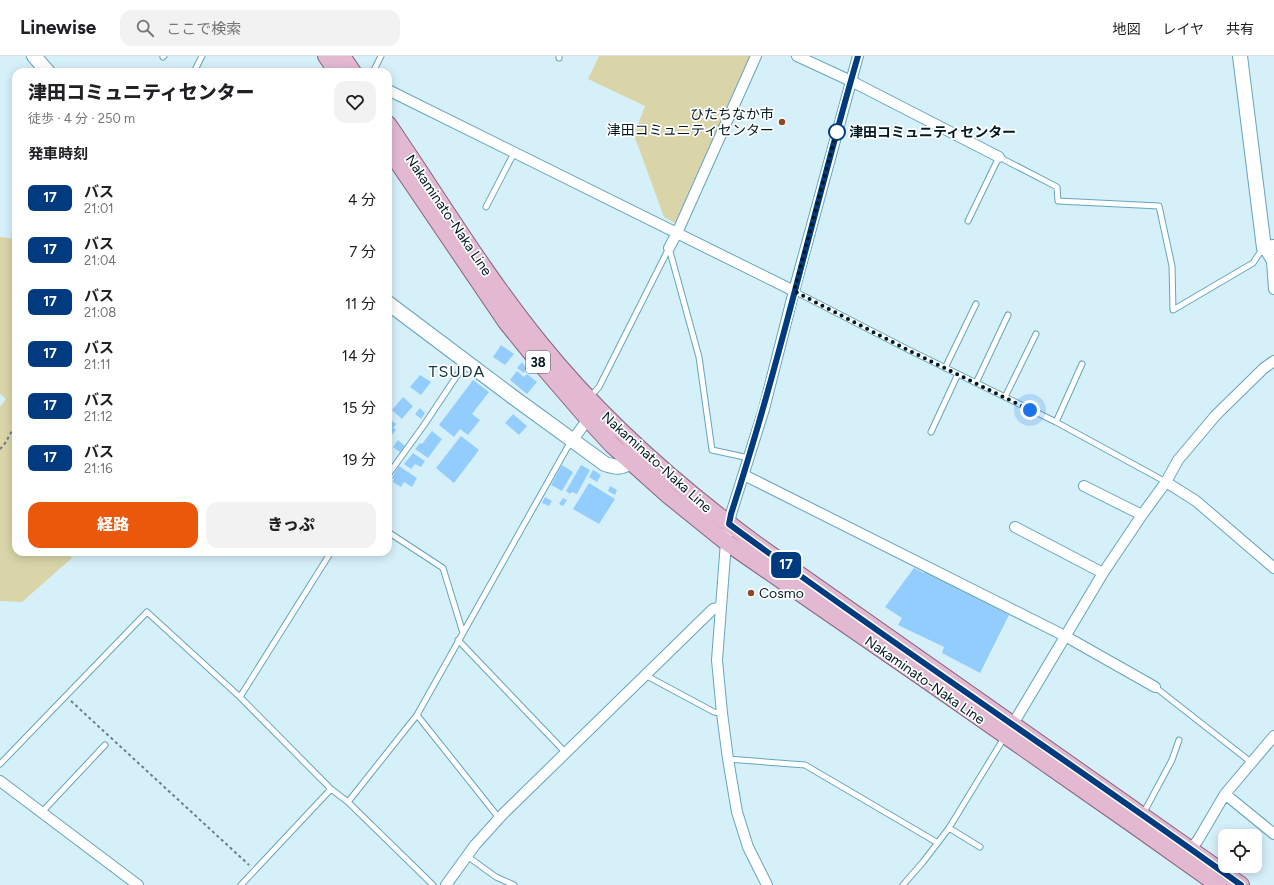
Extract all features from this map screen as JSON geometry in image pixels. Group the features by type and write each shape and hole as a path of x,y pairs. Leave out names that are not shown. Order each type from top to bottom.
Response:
{"main road":[{"path":"326,56 334,68"},
{"path":"342,56 350,68"},
{"name":"Nakaminato-Naka Line","path":"392,130 497,285 540,343 588,399 641,451 702,504 1009,730 1135,826 1218,885"},
{"name":"Nakaminato-Naka Line","path":"392,154 506,322 588,419 631,462 669,496 726,542 1009,730 1142,815 1241,885"}],"street":[{"path":"34,56 44,68"},
{"path":"670,248 756,56"},
{"path":"797,56 851,81 999,157"},
{"path":"767,885 746,840 738,812 728,760 722,713 717,660 726,542 731,514 764,409 794,291 858,56"},
{"path":"1240,56 1272,261 1274,289"},
{"path":"392,92 794,291"},
{"path":"392,306 605,464 614,467 622,467 631,462"},
{"path":"1009,730 1102,573 1166,482 1178,460 1216,415 1264,368 1274,361"},
{"path":"572,441 588,419"},
{"path":"744,475 1066,636 1155,687"},
{"path":"1166,482 1196,501 1274,568"},
{"path":"1084,486 1142,515"},
{"path":"1015,527 1102,573"},
{"path":"446,885 475,845 499,818 714,609 721,607"},
{"path":"1191,849 1226,794 1274,736"},
{"path":"0,781 138,885"},
{"path":"1226,794 1274,834"}],"lane":[{"path":"196,68 202,56"},
{"path":"374,68 381,56"},
{"path":"486,207 514,153"},
{"path":"968,221 999,157 1057,187 1058,201 1159,206 1172,266 1173,310 1253,263 1269,247"},
{"path":"588,399 599,387 670,248"},
{"path":"670,248 699,357 712,450 749,458"},
{"path":"794,291 945,368 1056,422 1166,482"},
{"path":"945,368 976,304"},
{"path":"976,383 1008,315"},
{"path":"1005,398 1036,334"},
{"path":"392,469 466,362"},
{"path":"1056,422 1082,364"},
{"path":"931,432 958,374"},
{"path":"348,802 417,715 458,640 572,441"},
{"path":"392,535 443,568 462,633"},
{"path":"240,697 328,556"},
{"path":"0,764 147,612 240,697 331,789 348,802 433,885"},
{"path":"458,640 566,753"},
{"path":"645,675 714,712 722,713"},
{"path":"1155,687 1252,763"},
{"path":"417,715 499,818"},
{"path":"903,885 949,828 1009,730"},
{"path":"1142,815 1172,760 1179,740"},
{"path":"42,812 105,745"},
{"path":"728,760 805,765 938,843"},
{"path":"241,885 331,789"},
{"path":"949,828 980,847"},
{"path":"467,856 496,877 514,885"}],"path":[{"path":"0,449 12,431"},
{"path":"66,697 254,871"}],"shaded area":[{"path":"599,56 751,56 677,224 664,217 634,135 645,106 588,79"},
{"path":"0,237 12,238 12,556 70,556 72,558 22,602 0,601 0,407 6,399 0,394"}],"building":[{"path":"501,345 514,354 505,365 493,357"},
{"path":"522,362 527,369 524,373 517,368"},
{"path":"517,371 524,377 527,374 537,382 527,394 510,380"},
{"path":"420,375 431,382 421,395 410,387"},
{"path":"473,380 489,392 472,414 480,420 468,435 460,429 454,437 439,425"},
{"path":"403,397 413,406 402,419 392,410"},
{"path":"420,408 425,413 421,419 415,414"},
{"path":"513,414 527,426 519,435 505,423"},
{"path":"392,421 396,424 393,428 396,430 392,434"},
{"path":"432,431 442,439 428,458 415,449 420,443 422,444"},
{"path":"461,436 479,450 454,483 436,468"},
{"path":"398,440 405,446 400,452 393,447"},
{"path":"413,453 425,461 421,467 415,464 411,469 404,464"},
{"path":"562,465 573,472 562,491 551,485"},
{"path":"581,465 590,470 577,494 572,492 570,494 566,491"},
{"path":"399,466 417,478 412,487 404,482 401,487 393,482 394,479 392,478"},
{"path":"593,470 601,475 597,482 589,477"},
{"path":"589,483 615,499 599,524 573,509"},
{"path":"610,486 617,490 615,495 608,491"},
{"path":"545,497 552,501 549,506 542,503"},
{"path":"563,498 567,500 563,506 559,504"},
{"path":"914,568 924,573 925,571 1009,615 980,673 942,653 944,647 898,625 902,618 885,607"}],"bus line":[{"name":"17","path":"858,56 798,276 764,409 729,524 956,686 1241,885"}],"place":[{"name":"ひたちなか市 津田コミュニティセンター","path":"782,122"},
{"name":"津田コミュニティセンター","path":"837,132"},
{"name":"Cosmo","path":"751,593"}],"district":[{"name":"TSUDA","path":"457,371"}],"route":[{"path":"837,132 838,126 794,291 908,350 1030,410"}]}
